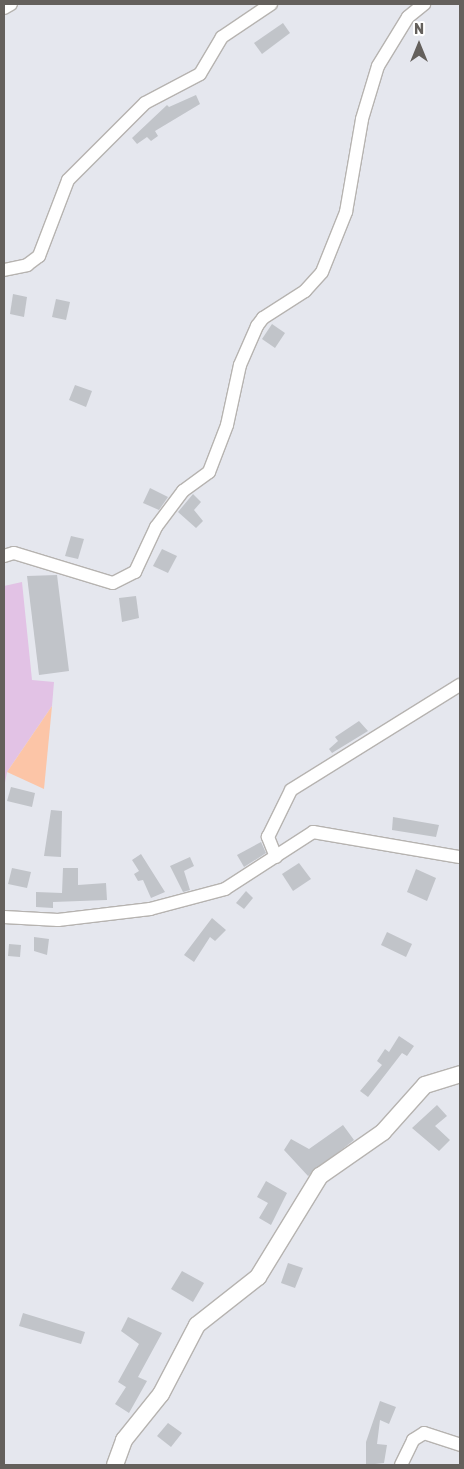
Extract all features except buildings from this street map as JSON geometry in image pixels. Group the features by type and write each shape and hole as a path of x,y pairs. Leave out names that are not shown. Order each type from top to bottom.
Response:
{"street":[{"path":"4,8 11,4"},
{"path":"4,270 27,266 40,256 68,180 145,103 200,74 222,37 271,4"},
{"path":"4,556 14,553 113,583 135,572 156,527 183,491 209,472 227,425 240,364 257,326 263,318 305,291 322,272 346,212 362,119 378,66 408,17 424,4"},
{"path":"276,857 268,837 291,790 460,685"},
{"path":"4,917 58,920 150,909 225,889 313,832 460,857"},
{"path":"115,1465 124,1440 161,1394 197,1325 258,1277 320,1176 383,1132 425,1085 460,1074"},
{"path":"401,1465 413,1440 424,1433 460,1445"}],"shaded area":[{"path":"22,582 32,680 54,682 52,706 7,772 4,788 4,586"},
{"path":"52,706 44,789 7,772"}]}
